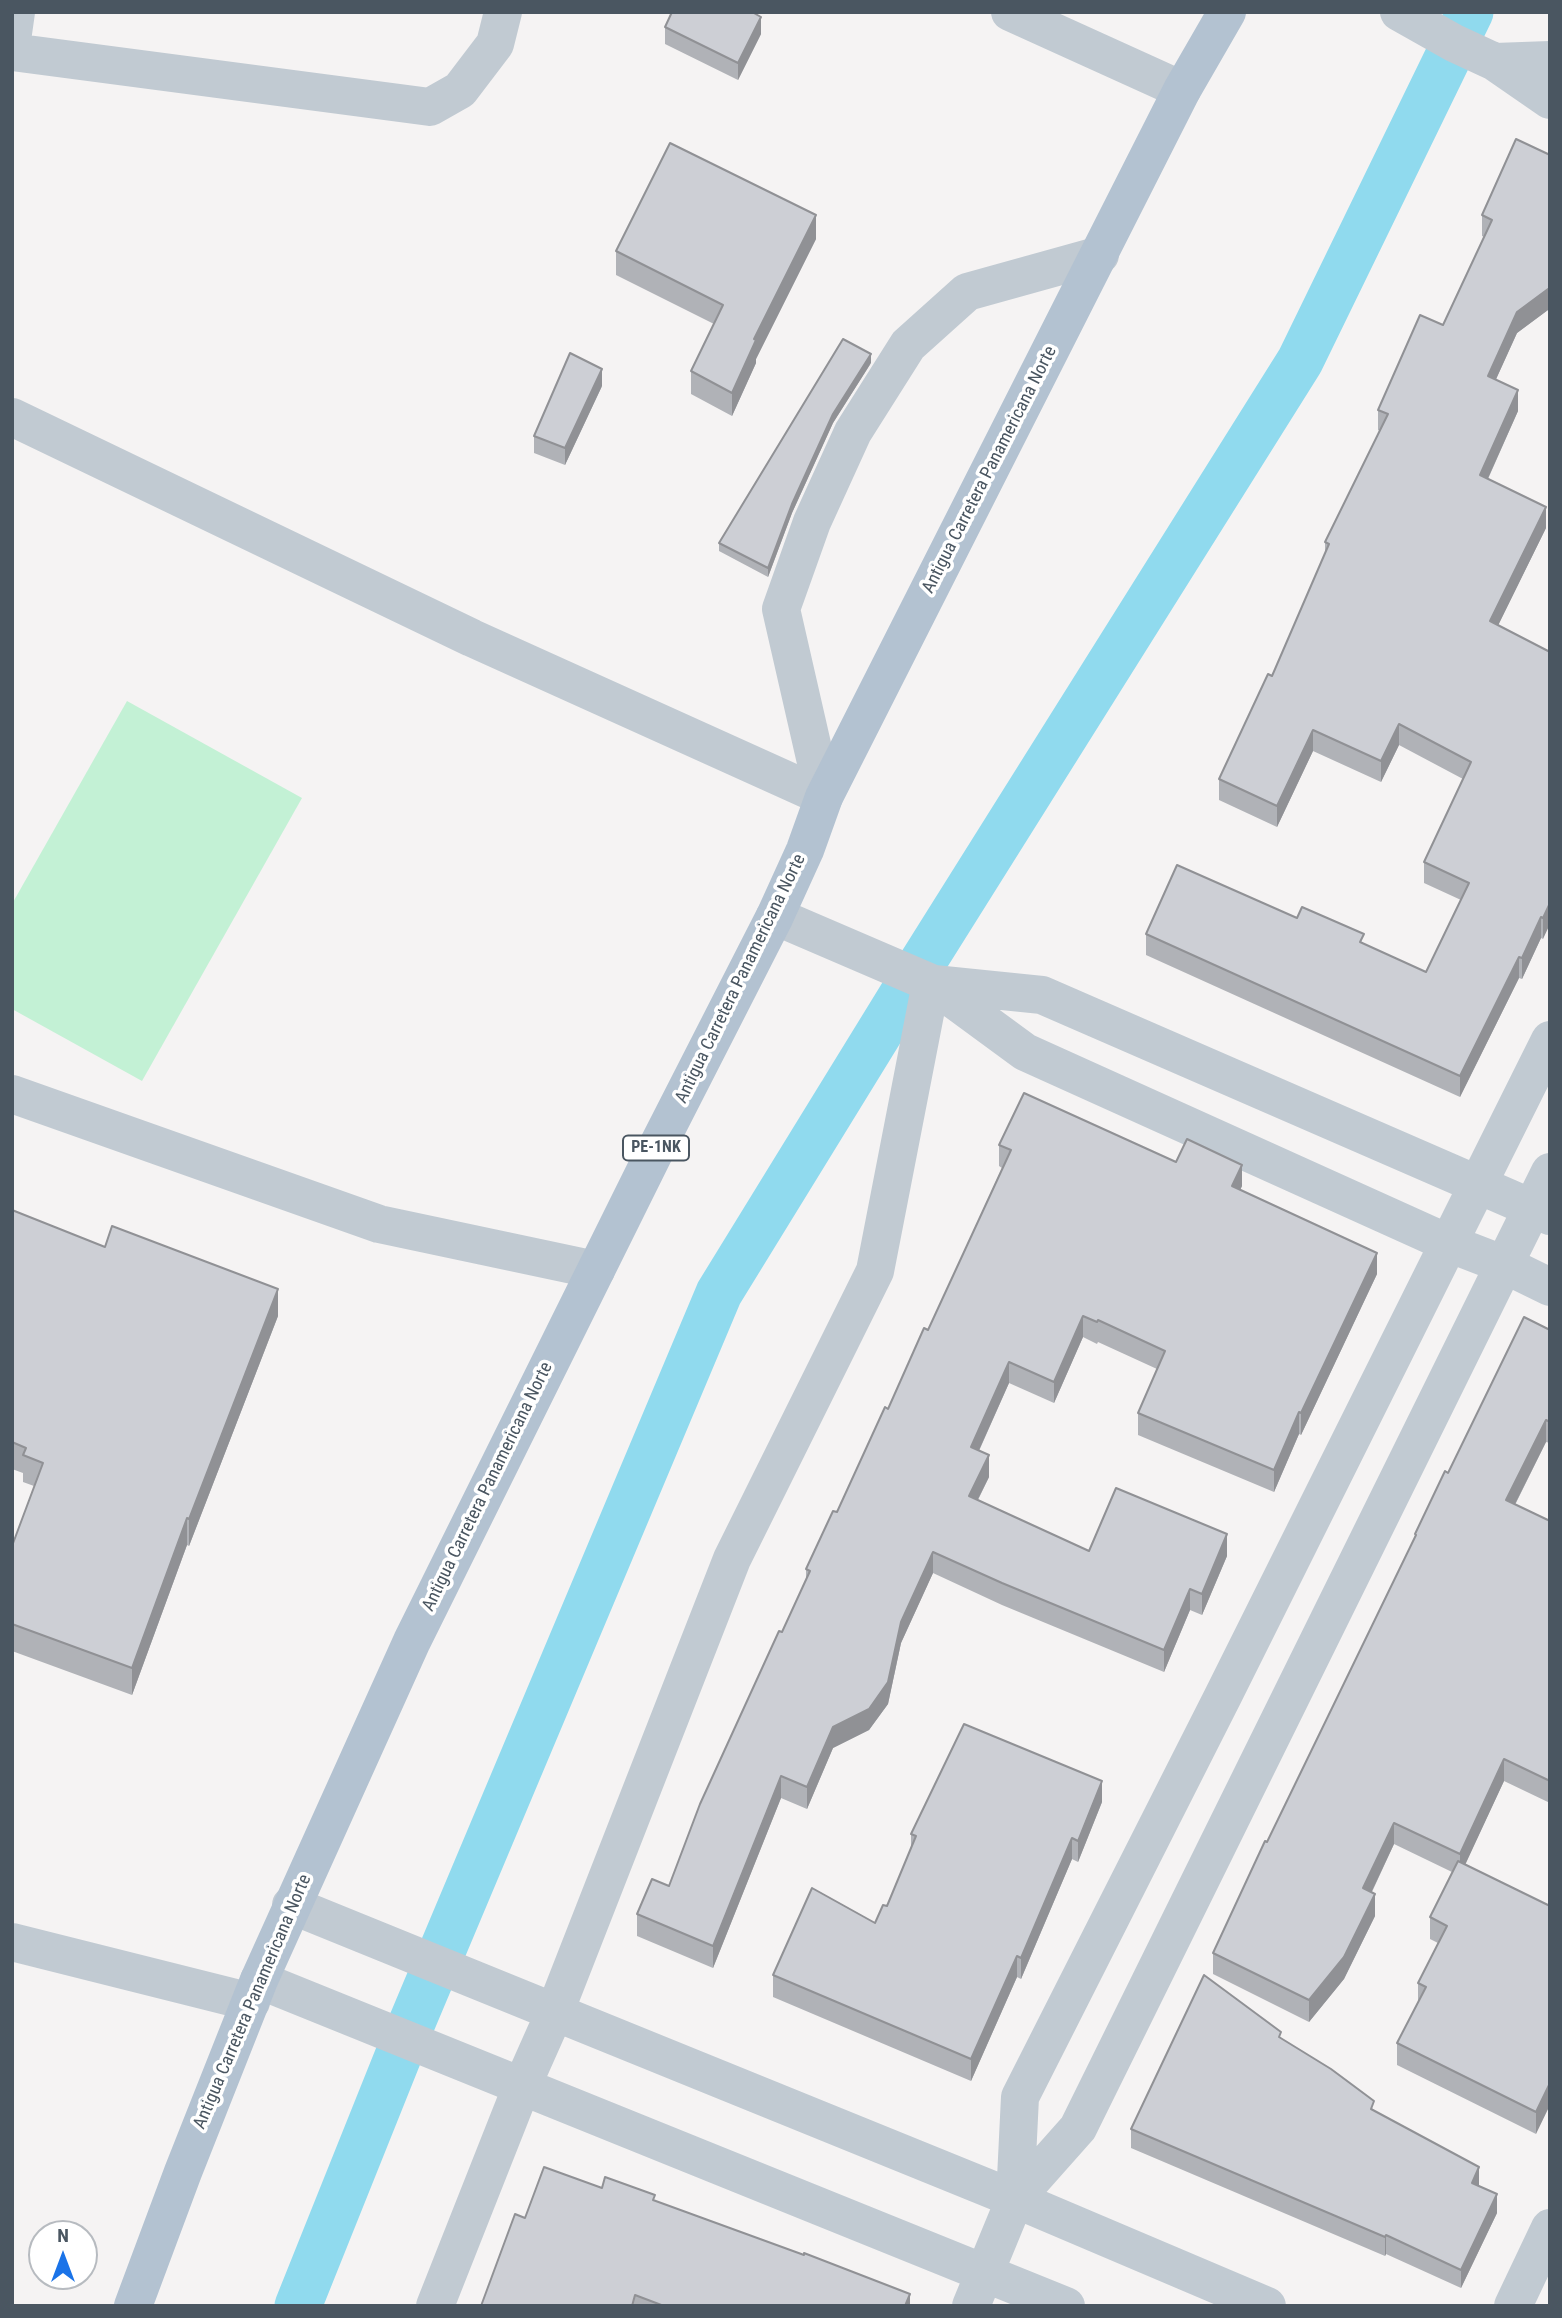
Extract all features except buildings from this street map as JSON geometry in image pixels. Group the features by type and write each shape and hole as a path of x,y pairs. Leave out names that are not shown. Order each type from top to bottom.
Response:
{"main road":[{"name":"Antigua Carretera Panamericana Norte","path":"133,2306 183,2172 291,1905 412,1641 775,916 805,850 824,797 1182,90 1227,12"}],"street":[{"path":"12,40 16,12"},
{"path":"12,52 430,107 460,90 495,44 503,12"},
{"path":"1010,12 1182,90"},
{"path":"1399,12 1495,62 1550,100"},
{"path":"1495,62 1550,60"},
{"path":"824,797 781,609 812,522 853,432 908,345 967,292 1100,254"},
{"path":"12,417 459,632 824,797"},
{"path":"775,916 931,984 1025,1052 1550,1287"},
{"path":"931,984 1042,995 1541,1212"},
{"path":"435,2306 522,2086 554,2014 732,1559 875,1271 931,984"},
{"path":"1015,2199 1020,2097 1550,1041"},
{"path":"12,1094 379,1223 596,1270"},
{"path":"978,2289 1015,2199 1078,2128 1504,1265 1541,1212 1550,1172"},
{"path":"1223,1696 1276,1724"},
{"path":"291,1905 1015,2199 1267,2306"},
{"path":"12,1942 255,1991 522,2086 978,2289 1066,2306"},
{"path":"1513,2306 1550,2228"}],"green space":[{"path":"127,701 302,798 142,1081 12,1009 12,904"}],"waterway":[{"path":"298,2306 405,2039 719,1293 914,976 1300,361 1470,12"}]}
